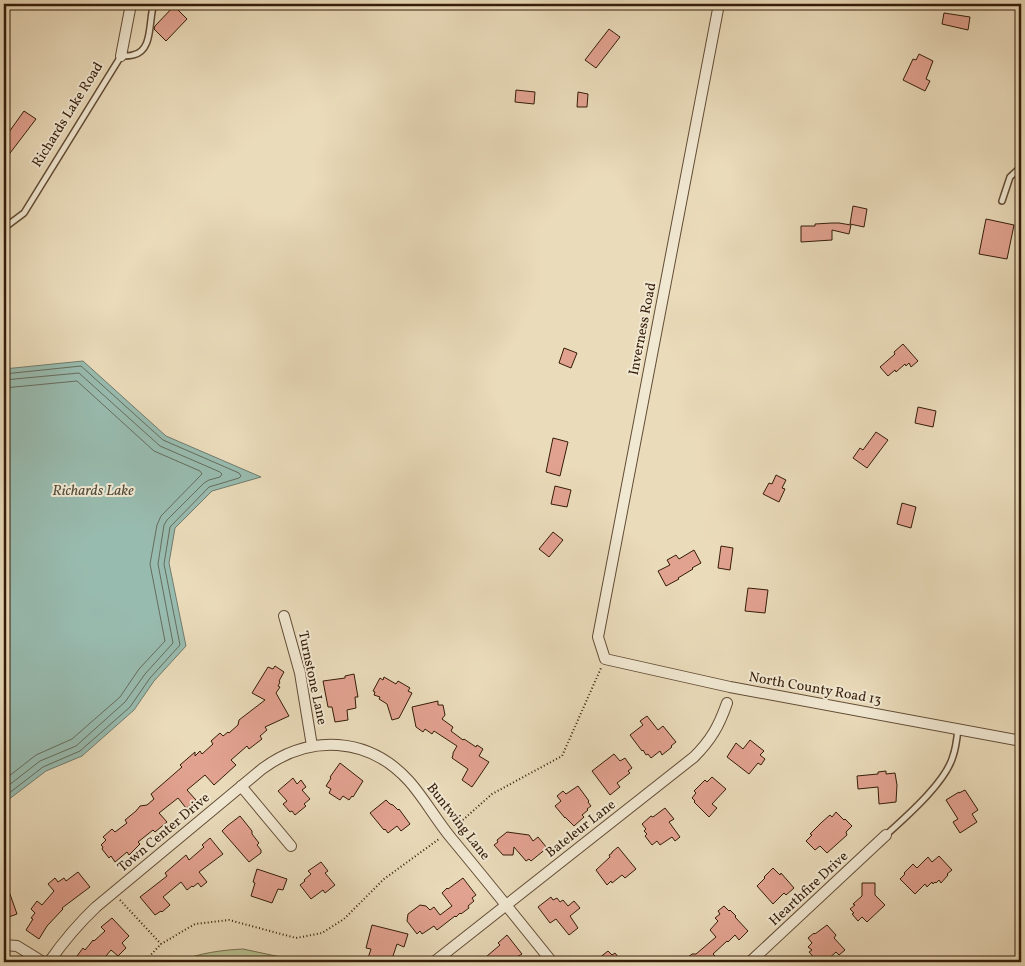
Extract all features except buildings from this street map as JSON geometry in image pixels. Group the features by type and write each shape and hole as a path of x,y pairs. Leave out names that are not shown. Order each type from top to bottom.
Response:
{"street":[{"name":"Richards Lake Road","path":"121,56 131,4"},
{"name":"Inverness Road","path":"605,659 598,637 719,4"},
{"name":"Turnstone Lane","path":"284,616 300,673 312,746"},
{"name":"North County Road 13","path":"605,659 730,687 1021,741"},
{"name":"Bateleur Lane","path":"434,962 694,757 704,748 713,735 720,723 727,703"},
{"name":"Buntwing Lane","path":"312,746 325,744 356,748 371,753 396,769 409,782 447,834 552,962"},
{"name":"Town Center Drive","path":"49,962 62,944 96,907 241,786 273,761 298,749 312,746"},
{"path":"241,786 291,846"},
{"name":"Hearthfire Drive","path":"750,962 886,835"},
{"path":"4,945 17,946 43,962"}],"lane":[{"path":"121,56 134,55 142,51 150,33 150,18 154,4"},
{"name":"Richards Lake Road","path":"4,228 24,213 121,56"},
{"path":"1002,201 1010,177 1021,167"},
{"path":"886,835 946,773 953,756 958,729"}],"path":[{"path":"144,962 161,944 195,924 229,920 296,938 322,932 344,919 384,879 447,834 492,794 562,756 605,659"},
{"path":"114,893 161,944"}],"green space":[{"path":"243,949 304,962 180,962 202,954"}],"water":[{"name":"Richards Lake","path":"83,361 166,436 261,477 212,491 175,528 169,563 186,646 154,681 134,710 82,756 46,771 4,803 4,369"}]}
